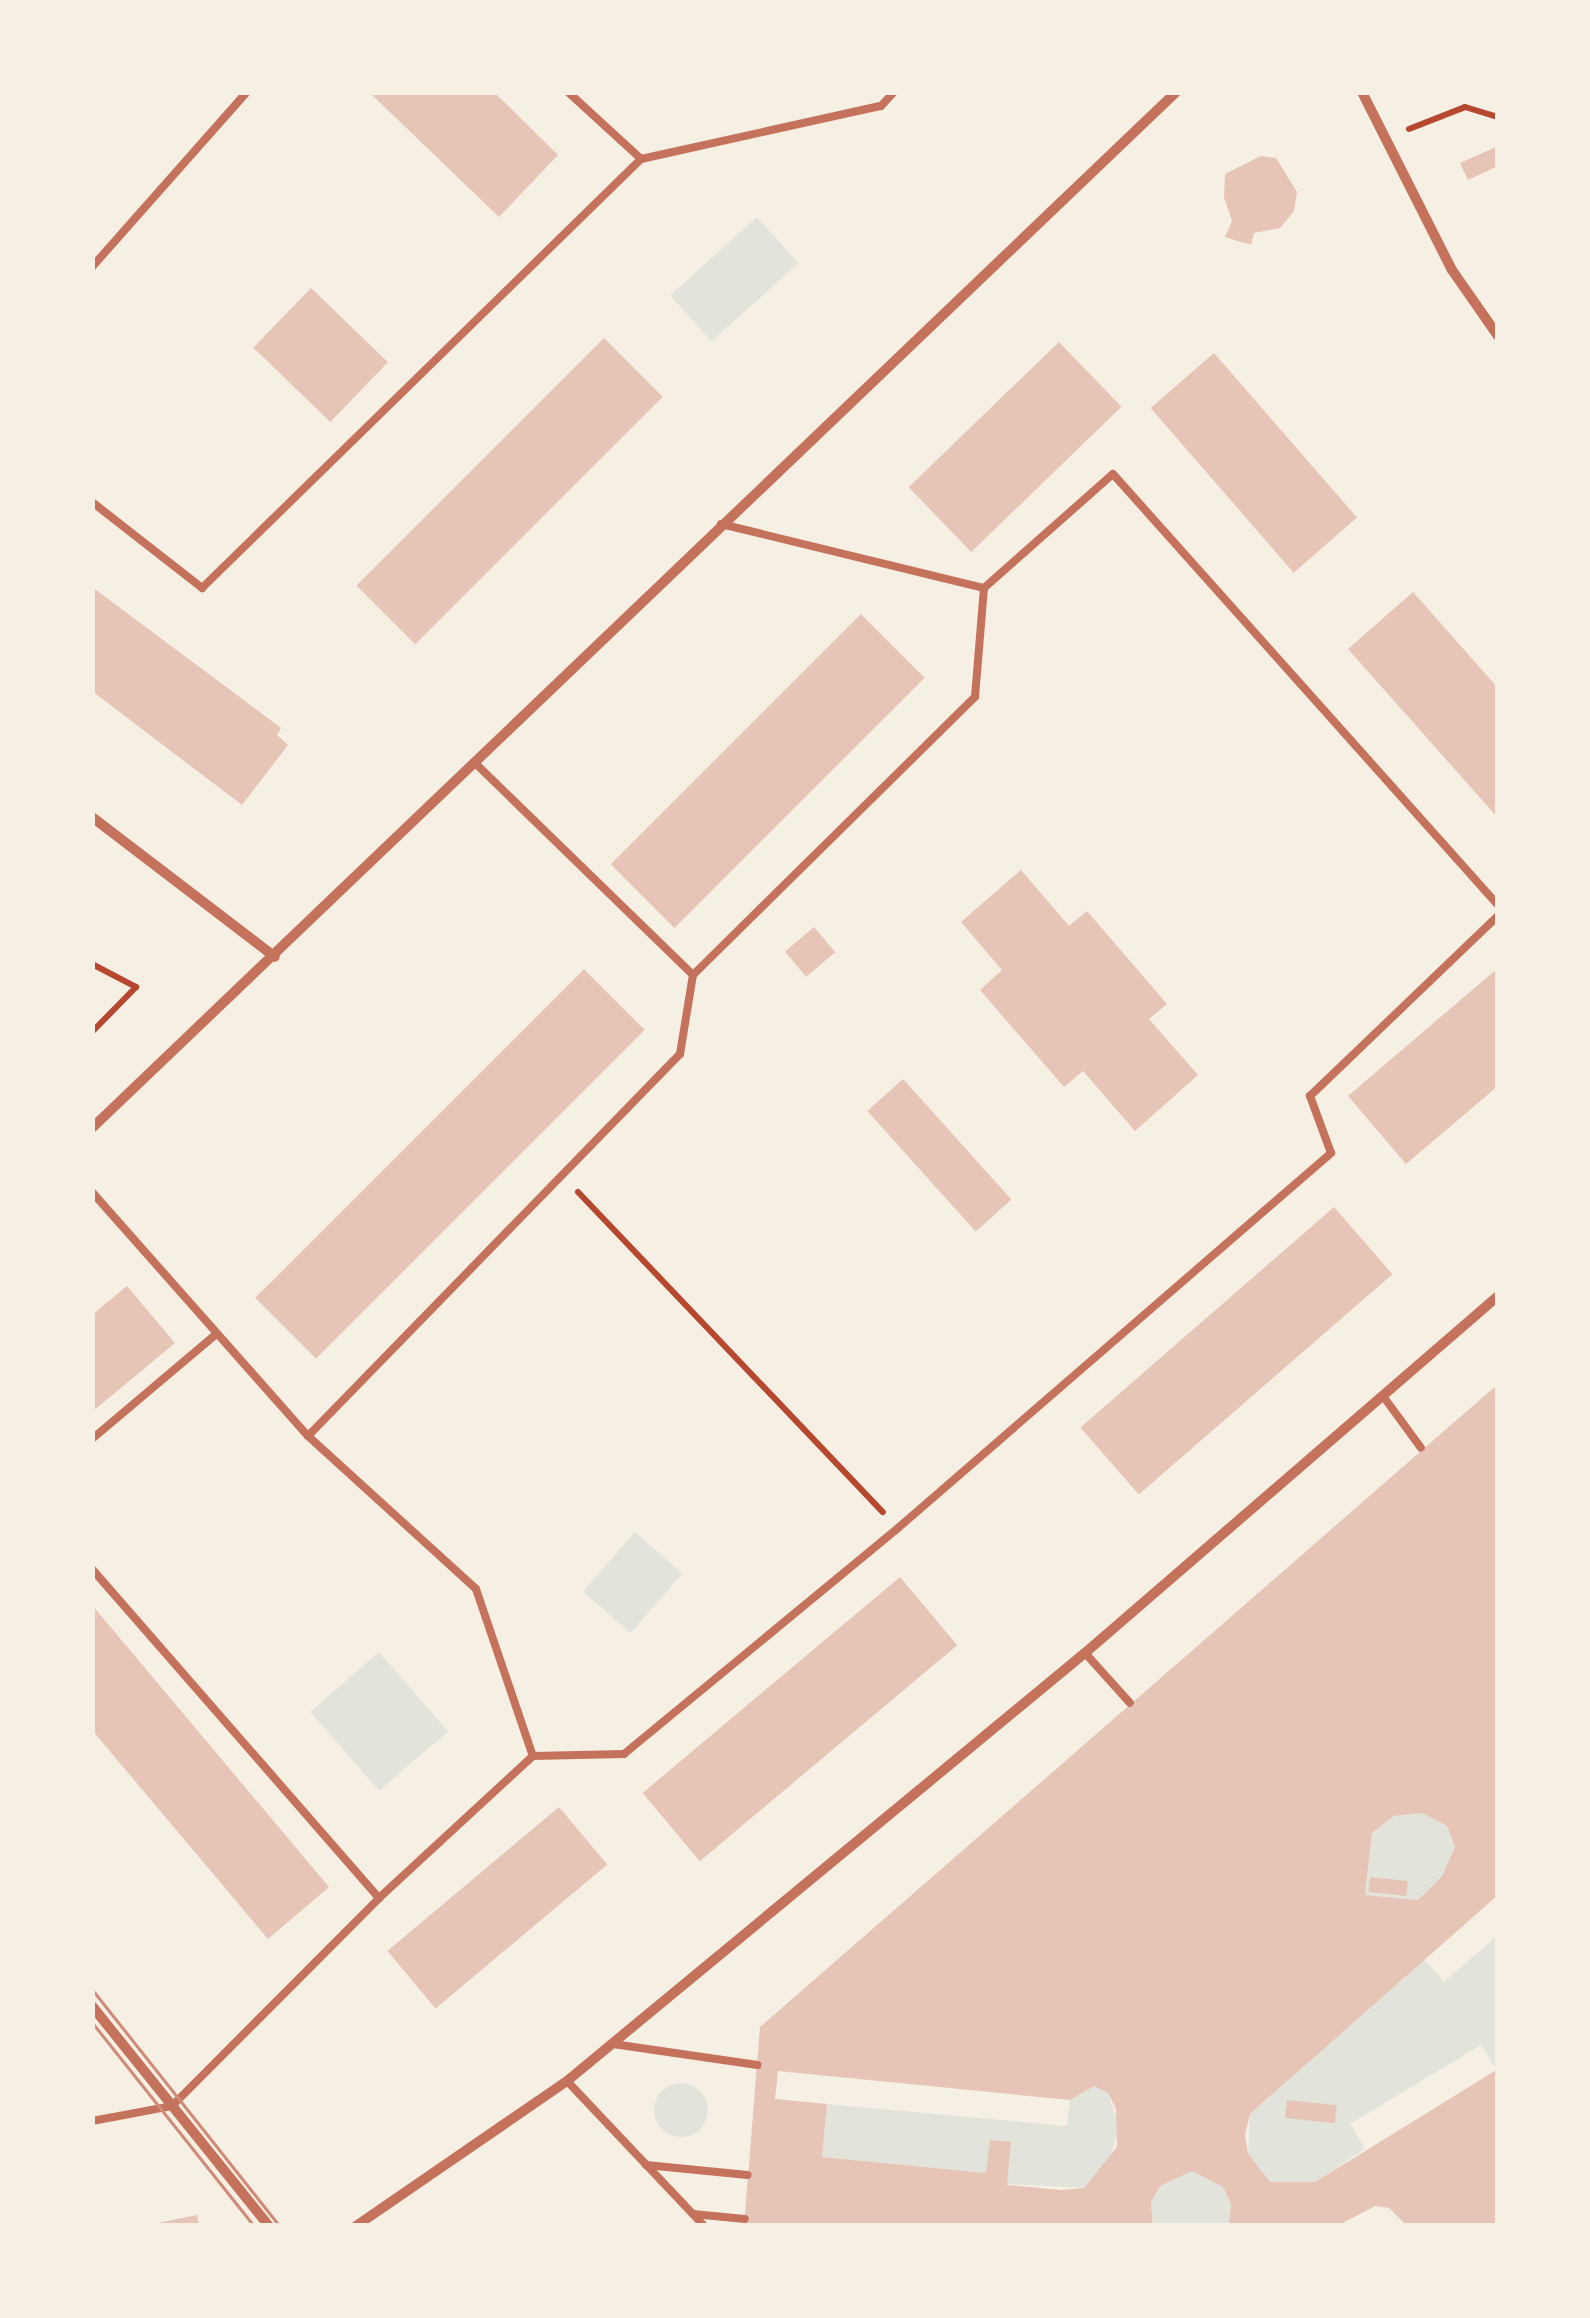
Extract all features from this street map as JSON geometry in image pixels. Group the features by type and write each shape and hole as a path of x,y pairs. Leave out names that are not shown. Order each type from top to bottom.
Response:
{"street":[{"path":"92,1128 275,958 722,524 1176,92"},
{"path":"1362,92 1452,270 1498,336"},
{"path":"92,817 275,958"},
{"path":"356,2226 567,2081 1085,1653 1498,1296"},
{"path":"92,2006 268,2226"}],"lane":[{"path":"92,266 247,92"},
{"path":"568,92 641,159"},
{"path":"92,502 202,588 641,159 881,106 894,92"},
{"path":"308,1436 680,1054 693,975 975,697 984,588 1114,474 1498,905"},
{"path":"722,524 984,588"},
{"path":"475,763 693,975"},
{"path":"92,2121 172,2106 379,1898 532,1756 624,1754 898,1528 1331,1153 1310,1096 1498,916"},
{"path":"92,1192 308,1436 476,1589 532,1756"},
{"path":"92,1439 215,1335"},
{"path":"1382,1396 1422,1448"},
{"path":"92,1569 379,1898"},
{"path":"1085,1653 1130,1703"},
{"path":"611,2044 757,2065"},
{"path":"567,2081 704,2226"},
{"path":"646,2164 748,2174"},
{"path":"693,2214 744,2219"}],"path":[{"path":"1384,138 1465,107 1498,117"},
{"path":"92,964 136,987 92,1032"},
{"path":"563,1176 898,1528"}],"shaded area":[{"path":"757,217 798,263 712,341 670,295"},
{"path":"635,1532 683,1573 631,1633 583,1592"},
{"path":"379,1652 448,1731 379,1791 310,1712"},
{"path":"1422,1813 1447,1826 1455,1847 1442,1876 1418,1900 1365,1895 1372,1833 1394,1816"},
{"path":"1497,1936 1497,2070 1481,2045 1350,2124 1365,2149 1315,2182 1270,2182 1248,2153 1250,2114 1424,1959 1444,1982"},
{"path":"681,2083 700,2091 708,2110 700,2129 681,2137 662,2129 654,2110 662,2091"},
{"path":"1094,2086 1108,2093 1119,2126 1109,2162 1084,2188 985,2183 986,2173 822,2157 827,2104 1067,2126 1070,2100"},
{"path":"1192,2171 1223,2187 1231,2204 1229,2226 1153,2225 1151,2202 1160,2186"}],"building":[{"path":"369,92 494,92 558,155 499,217"},
{"path":"1498,146 1498,166 1468,180 1460,163"},
{"path":"1261,156 1276,158 1297,192 1294,211 1280,228 1254,233 1251,245 1225,237 1232,221 1224,197 1225,174"},
{"path":"311,288 388,362 330,422 253,348"},
{"path":"604,338 663,397 415,644 357,585"},
{"path":"1059,342 1122,407 971,552 909,487"},
{"path":"1214,353 1357,518 1294,573 1151,408"},
{"path":"92,587 281,728 277,735 288,745 242,805 92,691"},
{"path":"1413,592 1498,688 1498,818 1348,649"},
{"path":"861,614 925,678 674,928 611,864"},
{"path":"1021,870 1069,926 1087,911 1167,1004 1149,1019 1198,1075 1135,1131 1083,1071 1064,1087 980,990 1002,970 961,922"},
{"path":"814,927 835,952 806,977 785,951"},
{"path":"1498,968 1498,1086 1406,1164 1348,1096"},
{"path":"584,969 645,1030 316,1359 255,1298"},
{"path":"903,1079 1011,1199 976,1232 867,1111"},
{"path":"1334,1207 1392,1274 1139,1495 1080,1427"},
{"path":"127,1286 175,1343 92,1412 92,1315"},
{"path":"1498,1384 1498,1895 1250,2114 1245,2135 1248,2153 1270,2182 1315,2182 1498,2069 1498,2226 1407,2226 1389,2208 1375,2206 1337,2226 1229,2226 1231,2204 1223,2187 1192,2171 1160,2186 1151,2202 1153,2226 744,2226 760,2027","holes":["1422,1813 1447,1826 1455,1847 1442,1876 1418,1900 1365,1895 1372,1833 1394,1816","778,2071 1070,2100 1094,2086 1108,2093 1116,2109 1117,2147 1084,2188 1061,2190 1007,2185 1011,2142 990,2140 986,2173 822,2157 827,2104 775,2099"]},
{"path":"900,1577 957,1645 700,1861 643,1793"},
{"path":"92,1605 329,1887 268,1939 92,1730"},
{"path":"559,1807 607,1864 436,2008 387,1951"},
{"path":"1370,1877 1408,1881 1406,1896 1368,1892"},
{"path":"1287,2100 1337,2105 1335,2123 1285,2118"},
{"path":"197,2215 199,2226 153,2226 153,2224"}],"tram line":[{"path":"92,1989 280,2226"},
{"path":"92,2022 254,2226"}]}
